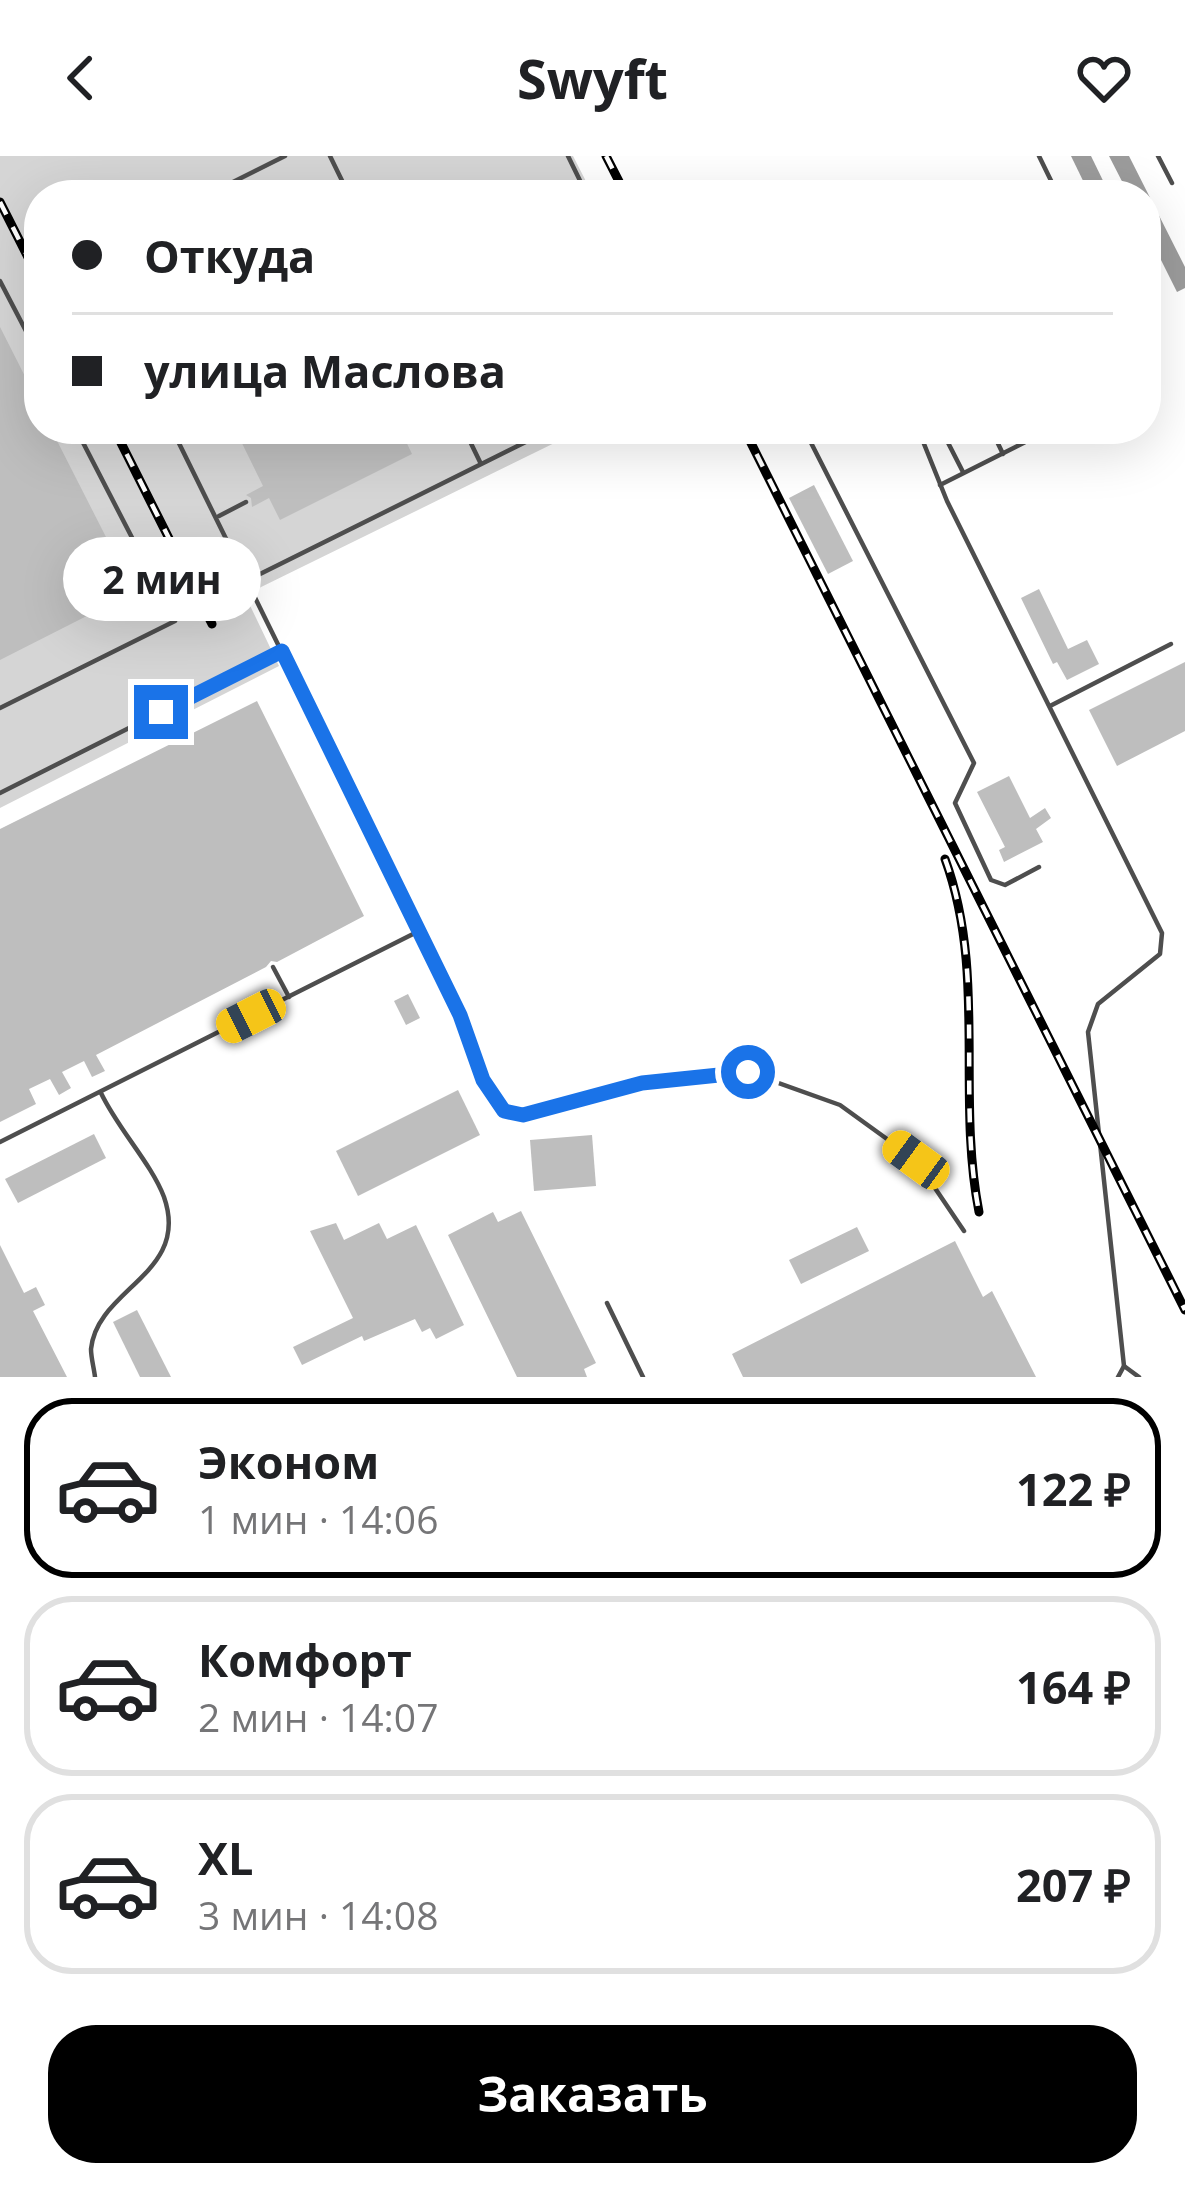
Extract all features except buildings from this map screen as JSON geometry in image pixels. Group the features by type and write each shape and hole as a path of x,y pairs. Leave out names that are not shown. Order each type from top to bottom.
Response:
{"lane":[{"path":"237,180 286,156"},
{"path":"1158,156 1172,183"},
{"path":"0,280 24,327"},
{"path":"0,708 175,621 84,444"},
{"path":"180,444 460,1015 483,1080 504,1111 523,1115 642,1083 748,1072 840,1105 916,1160 964,1231"},
{"path":"472,444 481,463"},
{"path":"248,580 521,444"},
{"path":"812,444 974,763 955,803 992,880 1005,885 1039,867"},
{"path":"924,444 1162,932 1160,954 1098,1004 1088,1032 1124,1366 1118,1377"},
{"path":"949,444 964,473"},
{"path":"998,444 1003,454"},
{"path":"940,485 1020,444"},
{"path":"217,517 246,502"},
{"path":"1050,706 1171,644"},
{"path":"0,793 282,651"},
{"path":"0,1142 419,931"},
{"path":"273,967 289,997"},
{"path":"95,1377 91,1348 100,1324 144,1278 161,1254 170,1228 153,1175 116,1126 101,1093"},
{"path":"608,1304 643,1377"},
{"path":"1124,1366 1139,1377"}],"shaded area":[{"path":"0,156 573,156 585,180 24,180 24,444 552,444 245,595 279,666 0,808"},
{"path":"1071,156 1091,156 1103,180 1083,180"},
{"path":"1109,156 1129,156 1141,180 1121,180"},
{"path":"1161,219 1185,267 1185,288 1177,292 1161,260"}],"railway":[{"path":"606,156 618,180"},
{"path":"0,202 24,249"},
{"path":"122,444 212,624"},
{"path":"752,444 1185,1310"},
{"path":"945,859 965,946 970,1123 979,1212"}],"route":[{"path":"161,712 282,651 460,1015 483,1080 504,1111 523,1115 642,1083 748,1072"}]}
